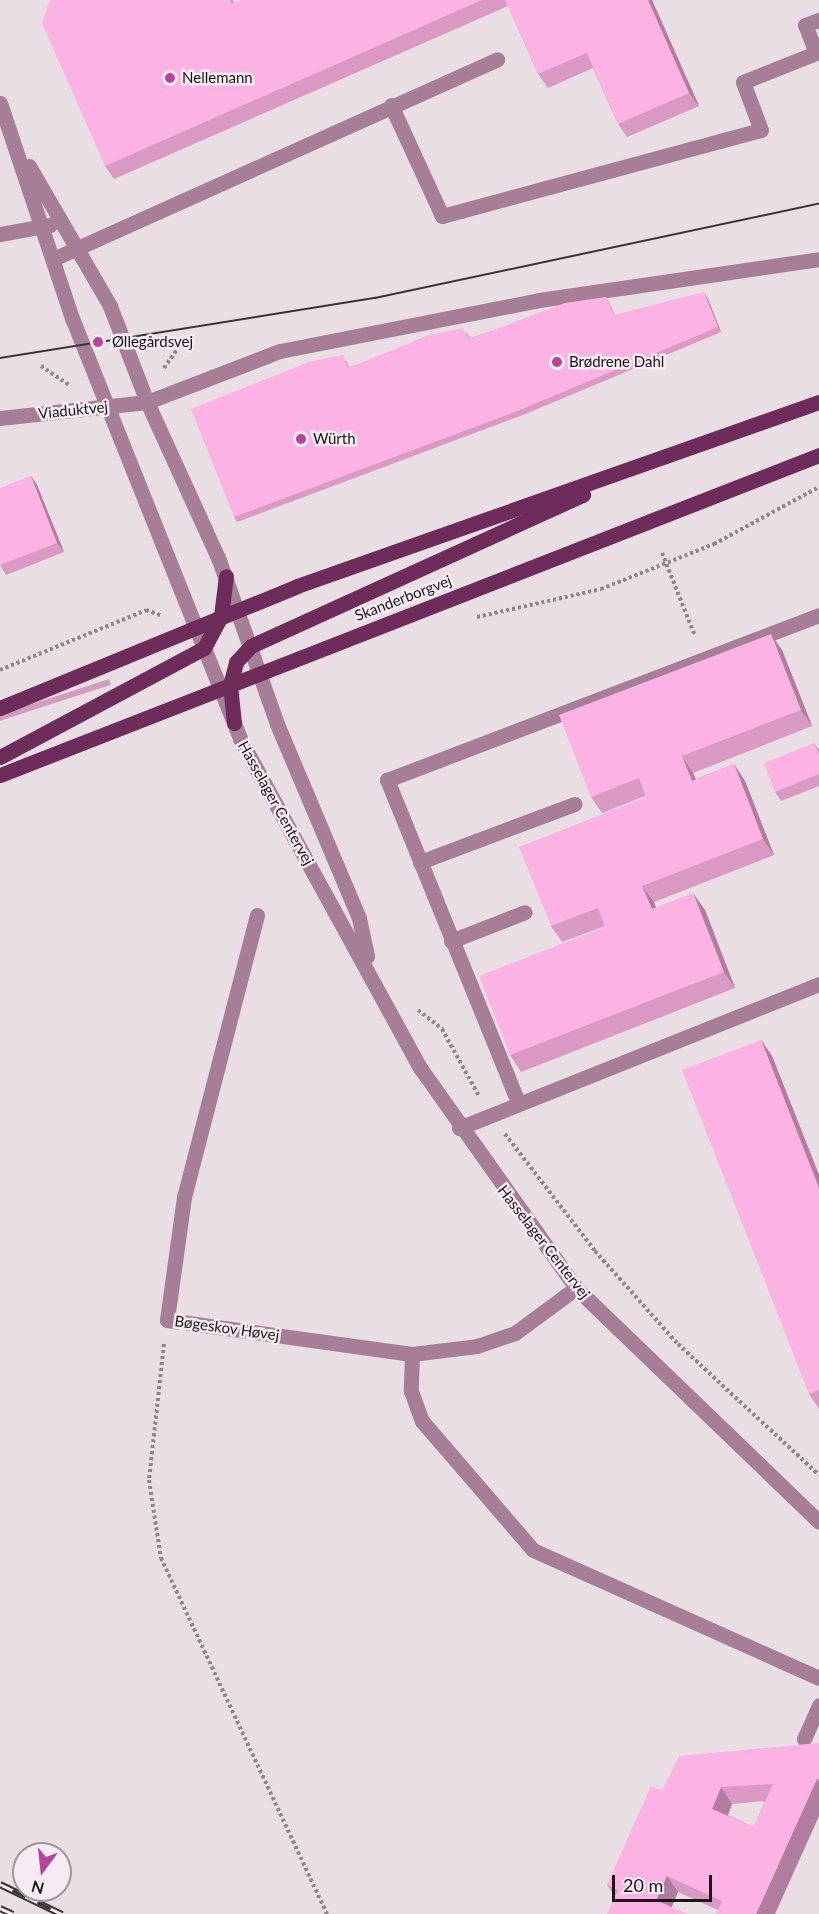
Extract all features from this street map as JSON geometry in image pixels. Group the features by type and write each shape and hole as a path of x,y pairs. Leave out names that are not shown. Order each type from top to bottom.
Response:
{"main road":[{"path":"0,708 238,609 819,402"},
{"name":"Skanderborgvej","path":"0,775 819,455"},
{"path":"225,687 236,662 250,646 656,461"},
{"path":"0,757 204,648 221,616 226,576"}],"street":[{"path":"391,105 442,216 761,130 743,82 816,53 805,26 819,20"},
{"path":"53,259 496,59"},
{"path":"0,103 15,140 53,259 107,406 195,626"},
{"path":"15,140 110,306 147,402 226,576 238,609"},
{"path":"0,234 62,222"},
{"name":"Viaduktvej","path":"0,418 147,402 280,351 539,300 819,259"},
{"name":"Hasselager Centervej","path":"238,609 260,674 359,918 371,972"},
{"path":"518,1102 450,941 387,780 819,615"},
{"name":"Hasselager Centervej","path":"195,626 225,687 234,723 459,1128 576,1288 819,1522"},
{"path":"420,862 574,804"},
{"path":"450,941 525,912"},
{"name":"Bøgeskov Høvej","path":"257,915 184,1197 167,1320 412,1354 477,1346 515,1333 576,1288"},
{"path":"459,1128 489,1113 819,984"},
{"path":"412,1354 411,1391 422,1421 533,1550 819,1678"},
{"path":"804,1739 819,1705"}],"path":[{"path":"466,618 510,613 578,595 666,563 714,544 819,487"},
{"path":"662,553 704,659"},
{"path":"0,670 146,610 195,626"},
{"path":"415,1008 442,1029 489,1113 595,1251 678,1344 819,1474"},
{"path":"167,1320 149,1480 161,1558 327,1914"}],"shaded area":[{"path":"109,679 111,685 0,721 0,714"}],"building":[{"path":"50,0 230,0 231,4 242,0 482,0 105,166 42,23"},
{"path":"505,0 648,0 689,93 618,124 587,53 538,74"},
{"path":"704,292 718,327 520,410 234,517 191,409 309,362 343,355 348,368 429,335 463,328 469,339 565,303 606,297 614,315"},
{"path":"31,476 57,543 0,565 0,488"},
{"path":"771,634 801,710 682,756 692,781 734,764 763,839 642,886 652,909 693,893 724,972 510,1055 479,976 605,927 598,908 551,926 519,847 646,797 639,778 591,797 559,715"},
{"path":"814,743 819,755 819,774 775,792 764,763"},
{"path":"761,1040 819,1188 819,1390 809,1394 682,1070"},
{"path":"819,1743 819,1779 817,1779 756,1914 716,1914 722,1901 667,1876 656,1900 687,1914 607,1914 618,1890 607,1885 651,1786 662,1791 679,1756","holes":["773,1784 754,1827 712,1809 721,1787"]}],"tram line":[{"path":"0,358 375,298 819,204"}],"railway":[{"path":"0,1884 62,1914"},
{"path":"0,1908 13,1914"}],"place":[{"name":"Nellemann","path":"170,78"},
{"name":"Øllegårdsvej","path":"98,342"},
{"name":"Brødrene Dahl","path":"557,362"},
{"name":"Würth","path":"301,439"}]}
